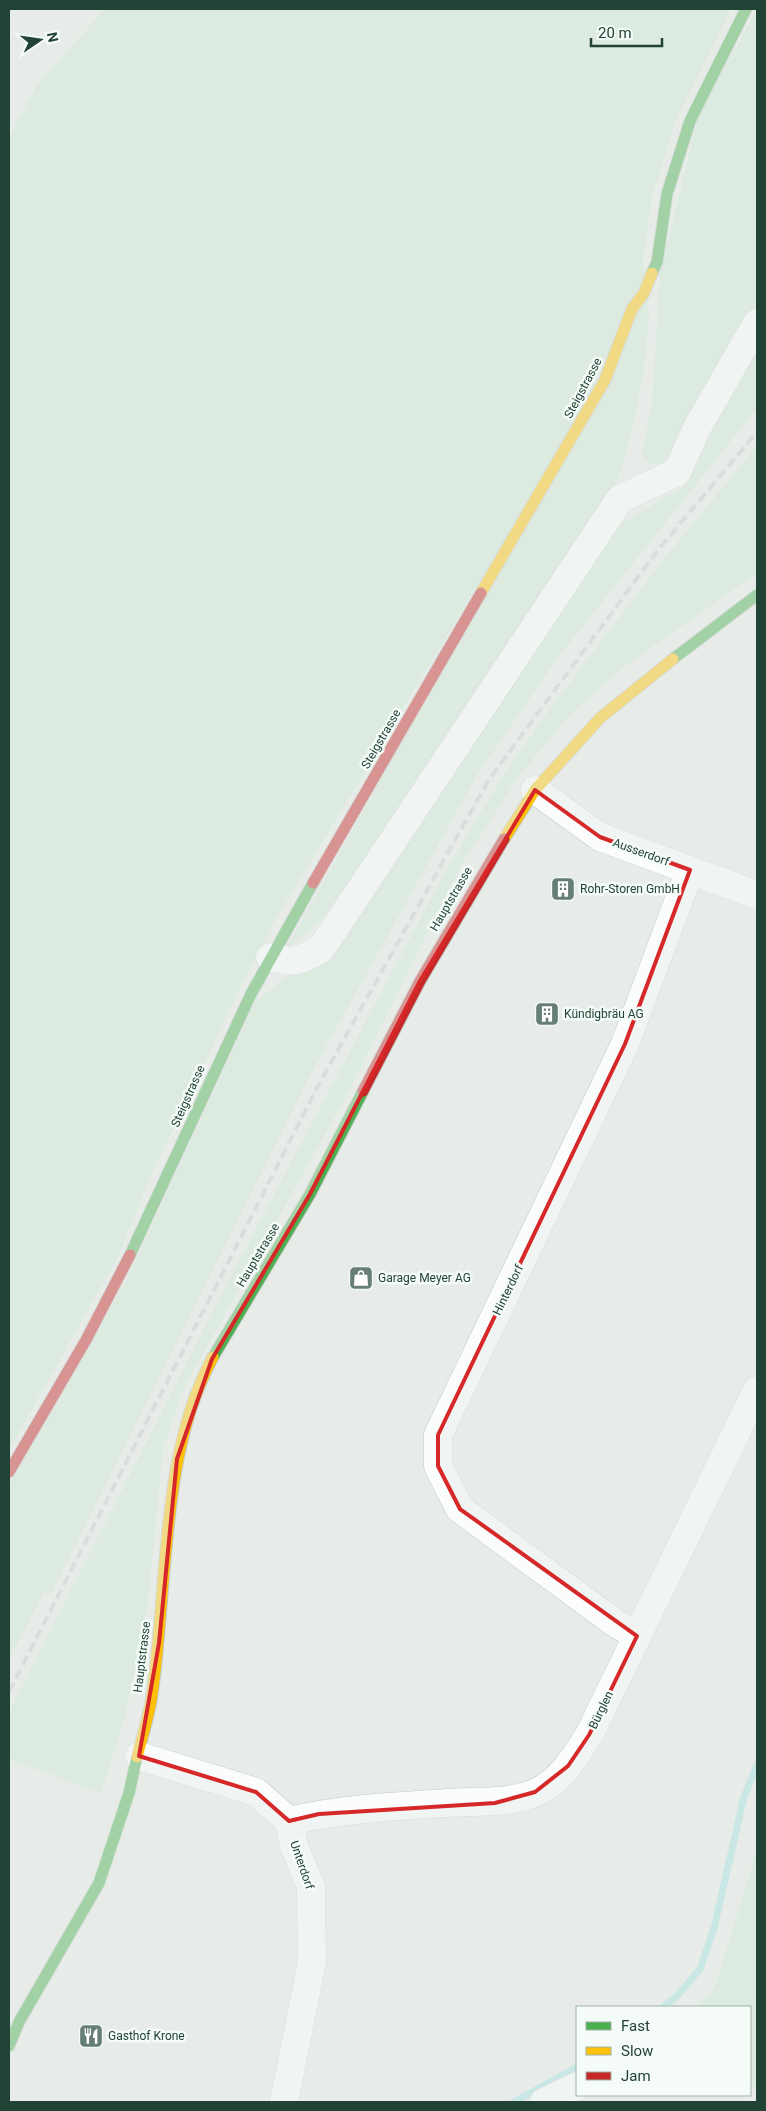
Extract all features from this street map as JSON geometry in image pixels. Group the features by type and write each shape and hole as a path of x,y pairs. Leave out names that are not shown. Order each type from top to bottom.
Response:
{"main road":[{"name":"Steigstrasse","path":"9,1472 58,1391 129,1258 232,1030 270,957 605,380 632,309 644,293 657,262 667,194 690,121 746,9"},
{"name":"Hauptstrasse","path":"9,2046 19,2022 99,1883 121,1821 139,1756 152,1696 159,1643 162,1580 176,1459 193,1405 212,1359 310,1194 420,981 484,870 535,790 600,718 668,662 757,595"}],"street":[{"path":"270,957 286,962 303,960 321,949 620,499 677,472 697,428 757,323"},
{"name":"Ausserdorf","path":"535,790 600,837 757,895"},
{"name":"Hinterdorf","path":"637,1636 615,1623 460,1508 438,1466 438,1435 625,1044 690,870"},
{"name":"Bürglen","path":"289,1821 329,1813 450,1803 495,1802 535,1792 568,1766 589,1735 757,1390"},
{"path":"139,1756 256,1792 289,1821"},
{"name":"Unterdorf","path":"284,2102 312,1962 311,1887 294,1846 289,1821"},
{"path":"544,2102 576,2086"}],"highlighted area":[{"path":"535,790 600,837 690,870 625,1044 438,1435 438,1466 460,1509 637,1636 589,1735 568,1766 535,1792 495,1803 319,1814 289,1821 256,1792 139,1756 159,1643 177,1459 212,1359 310,1194 420,981"}],"green space":[{"path":"105,9 731,9 675,121 652,198 643,259 649,316 644,372 631,435 615,489 369,853 321,920 285,951 637,322 274,922 241,986 147,1184 119,1255 9,1450 9,138 37,85"},
{"path":"757,9 757,304 741,328 670,458 660,464 652,464 642,456 652,402 660,274 699,114"},
{"path":"757,340 757,408 556,660 477,775 308,1079 51,1594 44,1592 9,1660 9,1486 128,1277 255,1002 299,967 601,546 621,524 682,488 691,474 708,427"},
{"path":"757,446 757,573 621,669 567,718 520,775 462,863 351,1087 182,1392 163,1449 148,1602 126,1713 101,1793 9,1759 9,1712 235,1268 451,861 507,770 549,710 663,560"},
{"path":"757,1853 757,2091 751,2083 751,2006 696,2006 711,1993 717,1981"}],"waterway":[{"path":"664,2006 677,1996 700,1969 714,1928 744,1797 757,1765"},
{"path":"514,2102 576,2068"}],"railway":[{"path":"9,1692 319,1084 488,781 658,550 757,432"}],"traffic: fast":[{"path":"652,273 657,262 667,194 690,121 746,9"},
{"path":"673,659 757,595"},
{"path":"130,1255 251,994 313,883"},
{"path":"213,1357 310,1194 363,1091"},
{"path":"9,2046 19,2022 99,1883 129,1793 137,1757"}],"traffic: slow":[{"path":"481,593 605,380 632,309 644,293 652,273"},
{"path":"504,839 535,790 600,718 673,659"},
{"path":"137,1757 152,1695 169,1522 183,1435 196,1395 213,1357"}],"traffic: jam":[{"path":"313,883 481,593"},
{"path":"363,1091 420,981 504,839"},
{"path":"9,1472 86,1340 130,1255"}],"place":[{"name":"Rohr-Storen GmbH","path":"563,889"},
{"name":"Kündigbräu AG","path":"547,1014"},
{"name":"Garage Meyer AG","path":"361,1278"},
{"name":"Gasthof Krone","path":"91,2036"}]}
